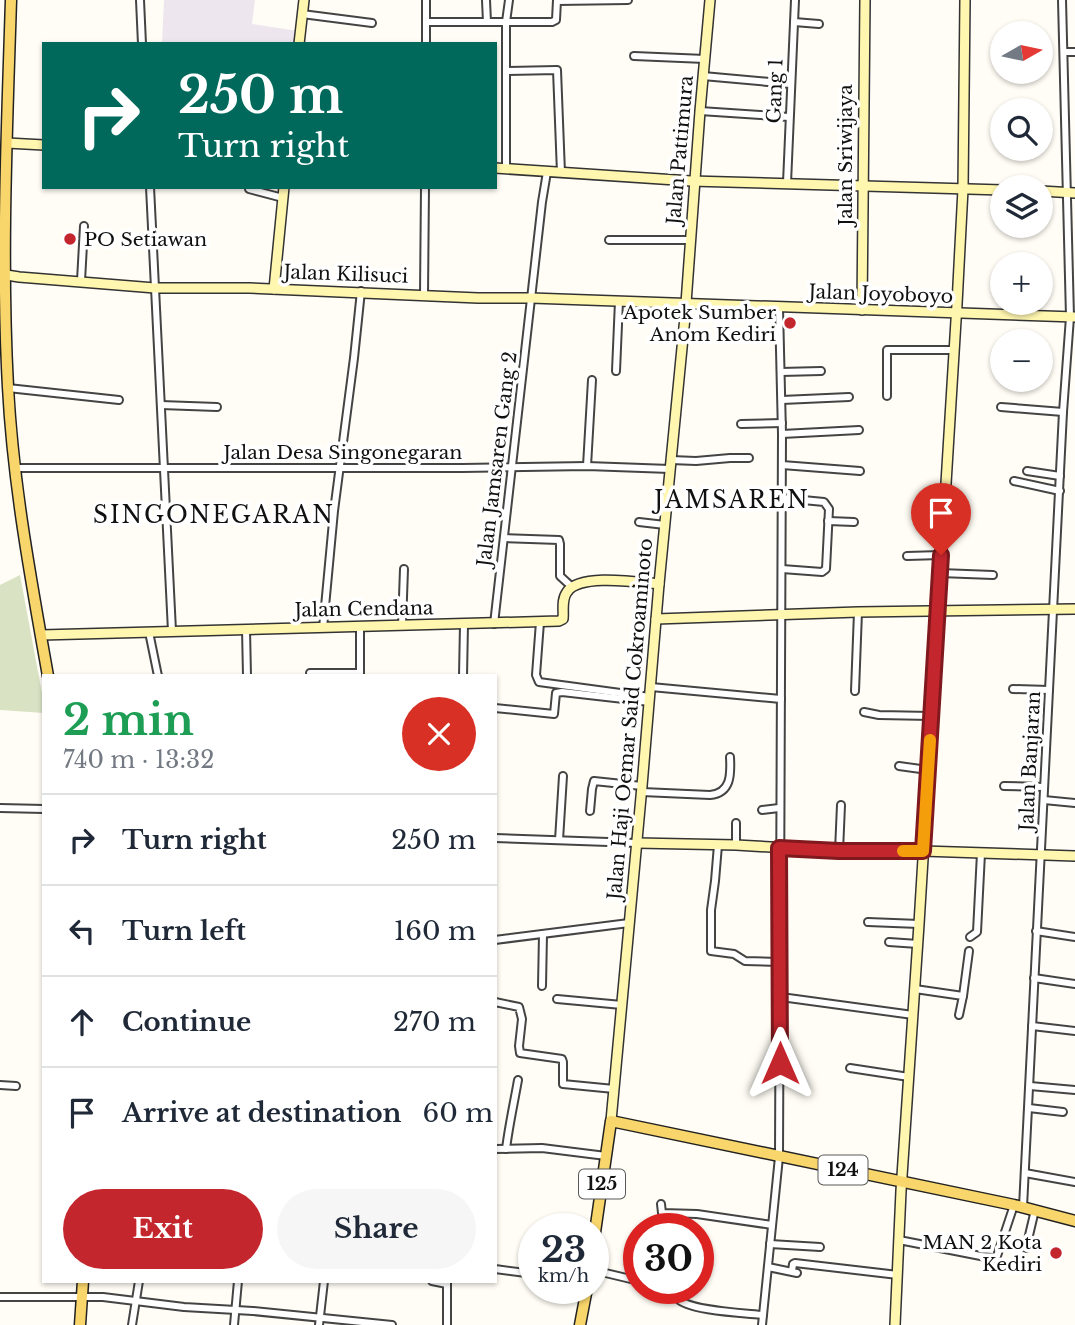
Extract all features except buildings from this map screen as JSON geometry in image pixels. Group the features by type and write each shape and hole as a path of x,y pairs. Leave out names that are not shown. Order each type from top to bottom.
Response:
{"main road":[{"path":"11,0 5,19 3,312 15,468 48,674"},
{"name":"124","path":"611,1121 902,1181 1075,1221"},
{"name":"125","path":"598,1213 611,1121"},
{"path":"80,1325 83,1283"},
{"path":"580,1325 584,1304"}],"street":[{"path":"140,0 142,42"},
{"path":"299,42 304,0"},
{"path":"426,0 426,42"},
{"path":"486,0 487,22"},
{"path":"506,169 506,22 509,0"},
{"path":"426,22 552,22 556,20 557,1 628,0"},
{"name":"Jalan Pattimura","path":"686,303 710,0"},
{"name":"Gang 1","path":"787,183 795,0"},
{"name":"Jalan Sriwijaya","path":"862,310 865,0"},
{"path":"895,1325 963,189 965,0"},
{"name":"Jalan Banjaran","path":"899,1240 996,1259 1018,1206 1025,1173 1063,412 1073,317 1071,193 1065,152 1062,0"},
{"path":"302,13 372,23"},
{"path":"794,22 819,24"},
{"path":"1064,52 1075,52"},
{"path":"634,56 705,59"},
{"path":"506,71 558,70 561,173"},
{"path":"703,76 791,84"},
{"path":"700,111 789,117"},
{"path":"1065,132 1075,131"},
{"path":"6,143 42,145"},
{"path":"1065,152 1075,152"},
{"path":"497,168 694,181 990,190"},
{"name":"Jalan Jamsaren Gang 2","path":"494,624 542,202 548,172"},
{"path":"150,189 172,631"},
{"path":"249,189 284,192 274,289"},
{"path":"424,294 425,189"},
{"path":"1053,192 1071,193"},
{"path":"81,281 84,226"},
{"path":"609,240 690,240"},
{"name":"Jalan Kilisuci","path":"3,274 156,288 361,291 478,298 686,303"},
{"path":"323,628 361,291"},
{"path":"616,371 619,301"},
{"name":"Jalan Joyoboyo","path":"686,303 1073,317"},
{"name":"Jalan Haji Oemar Said Cokroaminoto","path":"611,1121 686,303"},
{"path":"762,1325 779,1157 782,400 779,308"},
{"path":"887,396 887,350 954,350"},
{"path":"781,372 821,371"},
{"path":"587,466 592,380"},
{"path":"8,388 118,400"},
{"path":"782,400 849,397"},
{"path":"161,405 217,407"},
{"path":"1002,407 1063,412"},
{"path":"741,424 782,423"},
{"path":"782,434 859,430"},
{"name":"Jalan Desa Singonegaran","path":"15,468 587,466 671,464 749,458"},
{"path":"782,465 860,471"},
{"path":"1027,471 1060,476"},
{"path":"1014,481 1060,491"},
{"path":"782,498 824,502 829,509 825,571 782,569"},
{"path":"828,521 854,522"},
{"path":"639,522 665,525"},
{"path":"504,538 559,540 560,576 572,587 591,580 659,583"},
{"path":"907,556 941,555"},
{"path":"402,625 404,569"},
{"path":"940,573 993,575"},
{"name":"Jalan Cendana","path":"41,635 559,621 563,619 564,597 572,587"},
{"path":"656,619 858,612 1075,610"},
{"path":"855,691 858,612"},
{"path":"540,622 536,675 539,682 650,695"},
{"path":"463,674 464,624"},
{"path":"310,673 360,674 360,626"},
{"path":"246,629 247,674"},
{"path":"149,632 158,674"},
{"path":"1013,689 1049,690"},
{"path":"497,708 554,714 556,694 562,692 781,699"},
{"path":"864,712 878,715 931,716"},
{"path":"590,811 594,782 642,789 719,794 729,778 730,757"},
{"path":"899,766 928,770"},
{"path":"559,840 562,776"},
{"path":"1003,786 1044,787"},
{"path":"1044,800 1075,803"},
{"path":"839,851 841,805"},
{"path":"0,808 42,809"},
{"path":"762,810 779,808"},
{"path":"736,823 736,845"},
{"path":"497,838 736,845 839,851 1075,856"},
{"path":"718,845 710,910 711,951 734,954 745,961 780,962"},
{"path":"971,937 977,932 981,853"},
{"path":"868,922 919,924"},
{"path":"497,940 629,923"},
{"path":"1036,931 1075,937"},
{"path":"542,986 543,934"},
{"path":"889,942 918,944"},
{"path":"959,1015 969,951"},
{"path":"1034,978 1075,984"},
{"path":"915,989 962,996"},
{"path":"781,997 914,1014"},
{"path":"557,999 622,1005"},
{"path":"497,1002 519,1007 522,1019 520,1053 562,1059 563,1084 614,1093"},
{"path":"1032,1026 1075,1031"},
{"path":"850,1068 909,1077"},
{"path":"506,1149 518,1080"},
{"path":"0,1085 16,1086"},
{"path":"1030,1086 1075,1090"},
{"path":"1029,1108 1063,1112"},
{"path":"497,1149 542,1148 606,1156"},
{"path":"1025,1173 1075,1182"},
{"path":"662,1204 662,1213 697,1214 772,1225"},
{"path":"1026,1248 1035,1210"},
{"path":"770,1244 820,1247"},
{"path":"768,1267 795,1272 795,1263 898,1275"},
{"path":"497,1269 518,1272"},
{"path":"132,1325 139,1283"},
{"path":"234,1325 238,1283"},
{"path":"319,1321 324,1283"},
{"path":"447,1283 447,1325"},
{"path":"0,1297 136,1300 319,1321 392,1325"},
{"path":"689,1304 763,1315"}],"shaded area":[{"path":"164,0 255,0 252,24 298,31 296,42 162,42"}],"green space":[{"path":"20,575 42,693 42,713 0,710 0,585"}],"slow traffic":[{"path":"903,851 923,851 930,740"}],"place":[{"name":"PO Setiawan","path":"70,239"},
{"name":"Apotek Sumber Anom Kediri","path":"790,323"},
{"name":"MAN 2 Kota Kediri","path":"1056,1253"}],"district":[{"name":"JAMSAREN","path":"732,500"},
{"name":"SINGONEGARAN","path":"214,515"}],"route":[{"path":"780,1063 779,848 923,851 941,555"}]}
